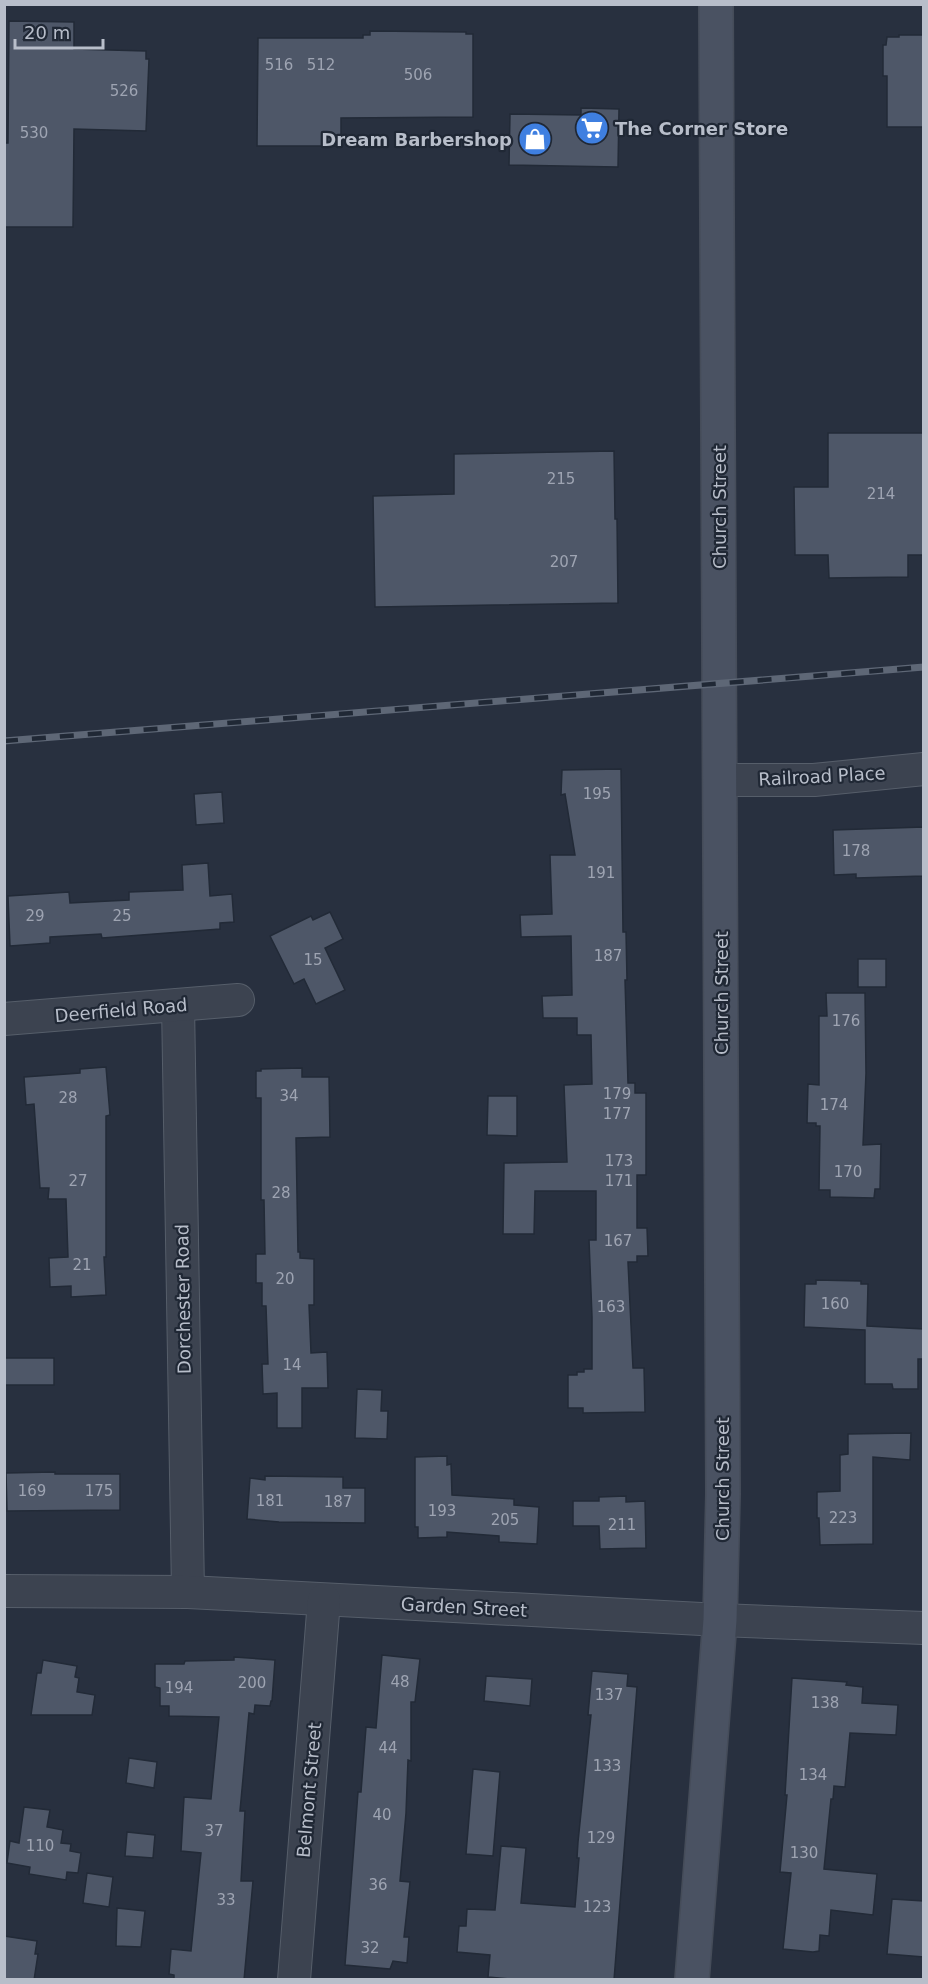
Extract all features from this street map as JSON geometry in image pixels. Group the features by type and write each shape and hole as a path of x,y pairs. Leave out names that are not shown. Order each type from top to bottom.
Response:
{"street":[{"name":"Church Street","path":"692,1980 720,1620 723,1494 716,4"},
{"name":"Railroad Place","path":"721,780 814,780 924,769"},
{"name":"Deerfield Road","path":"4,1019 238,1000"},
{"name":"Dorchester Road","path":"178,1005 188,1592"},
{"name":"Garden Street","path":"4,1591 188,1592 720,1620 924,1628"},
{"name":"Belmont Street","path":"294,1980 324,1600"}],"building":[{"path":"9,21 74,22 74,49 146,51 146,59 149,59 146,131 74,129 73,227 4,227 4,143 8,143"},
{"path":"370,31 473,34 473,117 341,118 341,146 257,146 258,38 363,38 363,35 370,35"},
{"path":"899,35 924,35 924,127 887,127 887,76 883,76 883,45 886,45 887,37 899,37"},
{"path":"581,108 619,109 618,167 509,165 510,114 581,115"},
{"path":"828,433 924,433 924,555 908,555 908,577 829,578 828,555 795,555 794,487 828,487"},
{"path":"614,451 618,603 375,607 373,496 454,494 454,454"},
{"path":"621,769 628,1083 635,1083 635,1093 646,1093 646,1175 637,1175 637,1228 647,1228 648,1256 637,1256 637,1262 628,1262 633,1368 644,1368 645,1412 583,1413 583,1408 568,1408 568,1375 577,1375 577,1372 584,1372 584,1369 592,1369 589,1240 596,1240 596,1191 535,1191 534,1234 503,1234 504,1163 567,1162 564,1085 592,1084 591,1035 577,1035 577,1018 543,1018 542,996 572,995 571,936 521,937 520,915 552,914 550,855 575,855 565,794 561,795 562,770"},
{"path":"222,792 224,823 196,825 194,794"},
{"path":"924,827 924,876 856,878 856,874 834,875 833,830"},
{"path":"208,863 210,896 232,894 234,922 220,923 220,929 102,938 101,934 50,937 50,943 10,946 8,896 69,892 70,903 129,900 129,892 183,890 182,865"},
{"path":"330,912 343,939 325,948 345,990 316,1004 304,979 294,984 270,936 311,916 313,920"},
{"path":"858,959 886,959 886,987 858,987"},
{"path":"826,993 865,993 866,1073 863,1145 881,1144 880,1189 875,1189 874,1198 830,1197 830,1190 819,1190 820,1126 816,1126 816,1123 807,1123 808,1084 819,1085 819,1016 827,1016"},
{"path":"106,1067 110,1115 106,1116 106,1257 104,1257 106,1295 71,1297 71,1286 50,1287 49,1258 68,1257 66,1199 48,1199 49,1188 40,1188 34,1104 26,1105 24,1077 80,1073 80,1069"},
{"path":"302,1068 302,1077 329,1077 330,1137 296,1138 298,1252 300,1252 300,1258 314,1259 314,1305 309,1305 311,1353 327,1352 328,1388 302,1388 302,1428 277,1428 277,1393 263,1394 262,1364 268,1364 266,1306 262,1306 262,1283 256,1283 256,1254 265,1254 264,1200 261,1200 261,1098 256,1098 256,1071"},
{"path":"488,1096 517,1096 517,1136 487,1135"},
{"path":"816,1280 861,1281 861,1284 868,1284 867,1326 924,1329 924,1359 918,1359 918,1389 893,1389 892,1384 865,1384 865,1330 804,1327 805,1284 816,1284"},
{"path":"4,1358 54,1358 54,1385 4,1385"},
{"path":"357,1389 382,1390 381,1411 388,1411 387,1439 355,1438"},
{"path":"911,1433 910,1460 873,1457 873,1544 820,1545 817,1492 840,1491 840,1455 848,1454 848,1434"},
{"path":"447,1456 447,1465 451,1464 452,1495 514,1499 514,1505 539,1507 537,1544 499,1542 499,1536 447,1532 447,1537 418,1538 418,1527 415,1527 415,1457"},
{"path":"55,1472 55,1474 120,1474 120,1510 7,1511 6,1473"},
{"path":"265,1476 343,1477 343,1488 365,1488 365,1523 279,1522 247,1519 250,1478 265,1480"},
{"path":"626,1496 626,1502 645,1501 646,1548 600,1549 599,1526 573,1526 573,1501 599,1501 599,1497"},
{"path":"382,1655 420,1659 415,1702 411,1702 411,1761 408,1760 400,1881 410,1882 404,1937 409,1937 407,1963 393,1961 390,1969 345,1965 358,1792 361,1792 366,1727 376,1728"},
{"path":"234,1657 275,1660 270,1706 255,1705 254,1714 249,1713 240,1811 245,1811 241,1881 253,1881 244,1980 174,1980 174,1975 169,1974 171,1949 191,1951 201,1853 181,1851 184,1797 211,1799 219,1717 169,1716 169,1706 160,1706 160,1688 155,1687 155,1664 234,1660"},
{"path":"43,1660 77,1666 75,1677 79,1678 77,1692 95,1695 92,1715 31,1715 37,1673 41,1673"},
{"path":"592,1671 628,1674 627,1686 637,1687 614,1980 523,1980 488,1977 490,1955 457,1952 459,1926 466,1926 467,1909 495,1910 501,1846 526,1848 521,1903 575,1907 578,1842 591,1715 588,1715"},
{"path":"486,1676 532,1679 530,1706 484,1701"},
{"path":"792,1678 847,1682 846,1685 863,1687 862,1703 898,1705 896,1735 850,1733 845,1787 834,1786 833,1799 831,1799 824,1869 877,1874 873,1915 831,1910 829,1936 820,1935 819,1951 813,1952 783,1949 791,1873 780,1872 787,1795 785,1795"},
{"path":"129,1758 157,1762 154,1788 126,1783"},
{"path":"473,1769 500,1772 493,1856 466,1854"},
{"path":"24,1807 50,1810 47,1827 63,1830 61,1843 71,1844 70,1851 81,1853 78,1873 67,1872 66,1880 29,1874 30,1867 7,1863 10,1841 19,1843"},
{"path":"127,1832 155,1835 153,1858 125,1856"},
{"path":"87,1873 113,1877 109,1907 83,1903"},
{"path":"892,1899 924,1901 924,1957 887,1954"},
{"path":"117,1908 145,1911 141,1947 116,1946"},
{"path":"4,1936 37,1941 35,1954 38,1954 34,1980 4,1980"}],"railway":[{"path":"4,741 924,667"}],"place":[{"name":"The Corner Store","path":"592,128"},
{"name":"Dream Barbershop","path":"535,139"}]}
